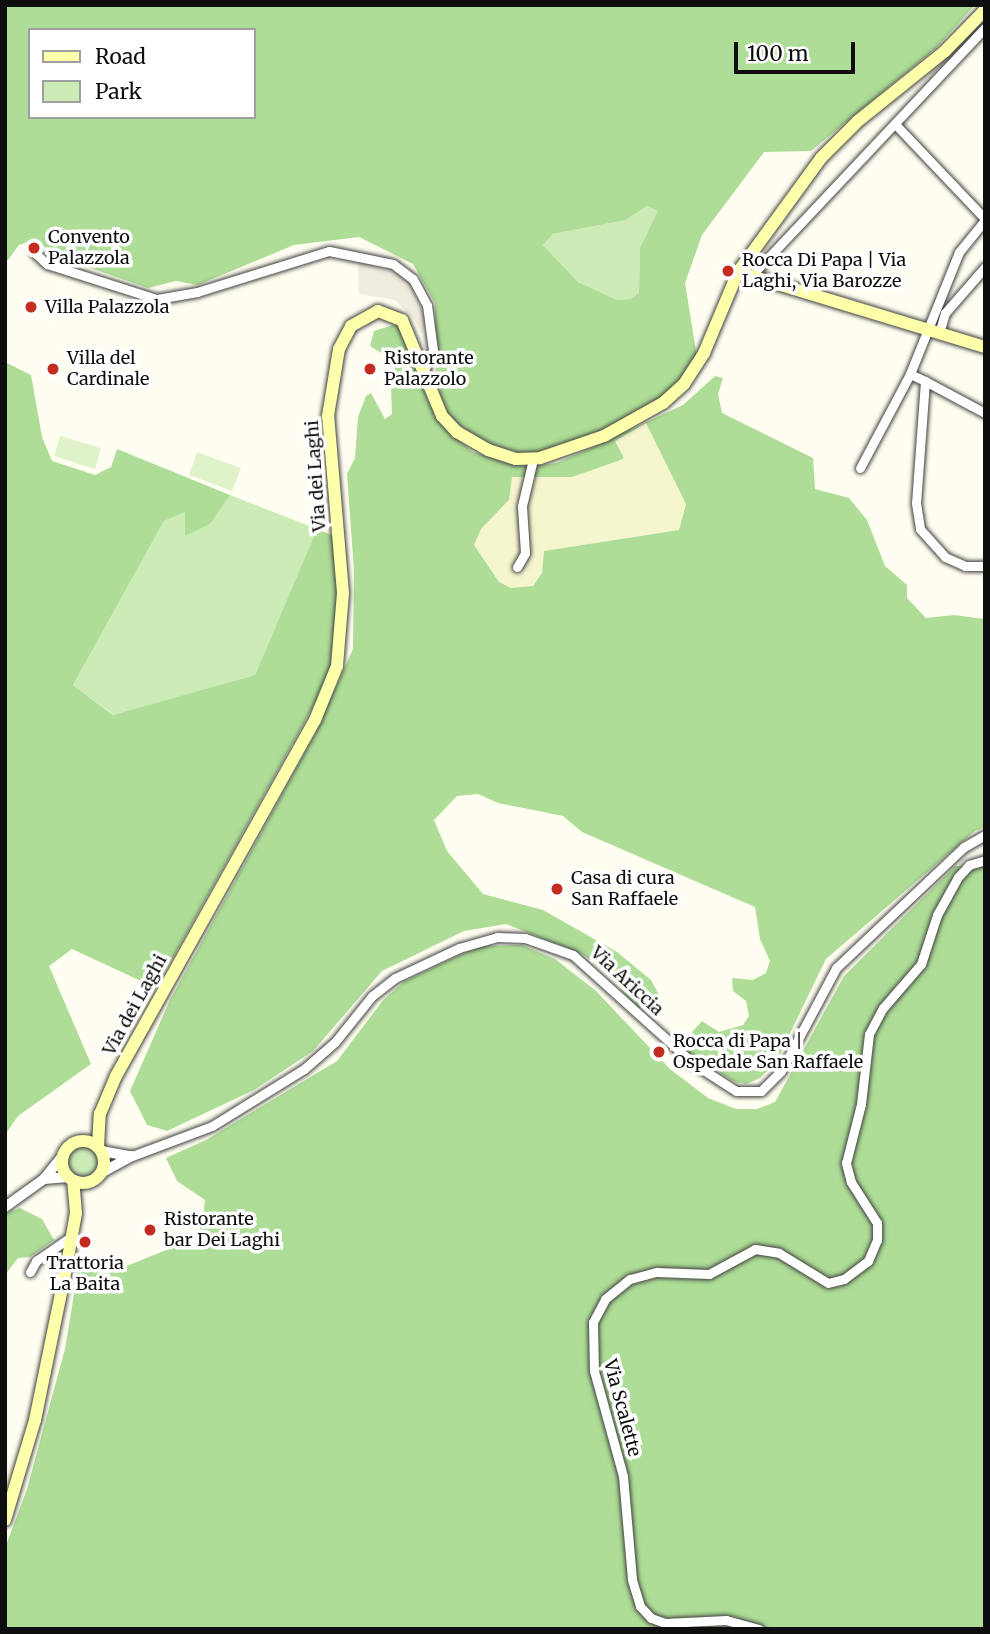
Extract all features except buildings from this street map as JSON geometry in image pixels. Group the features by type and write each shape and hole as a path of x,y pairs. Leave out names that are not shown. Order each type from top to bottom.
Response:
{"main road":[{"name":"Via dei Laghi","path":"68,1149 100,1114 132,1045 311,727 336,672 342,641 343,593 328,421 341,344 362,316 392,313 412,334 437,406 456,431 501,455 533,459 604,436 676,393 699,363 744,275 824,154 945,51 985,10"},
{"path":"744,275 934,329 985,347"},
{"name":"Via dei Laghi","path":"99,1149 100,1114"},
{"path":"5,1520 35,1420 76,1213 71,1179 62,1167 68,1149 83,1141 99,1149 98,1176 76,1213"},
{"path":"71,1179 98,1176"}],"street":[{"path":"744,275 895,124 985,28"},
{"path":"895,124 985,219 959,252 934,329"},
{"path":"34,252 47,264 157,299 185,295 329,251 393,264 416,282 427,305 433,344 424,370"},
{"path":"860,468 934,329 985,267"},
{"path":"910,374 985,413"},
{"path":"925,381 916,503 920,529 945,557 965,566 985,566"},
{"path":"517,567 525,553 522,506 533,459"},
{"name":"Via Ariccia","path":"98,1176 132,1156 224,1120 304,1069 335,1042 372,996 396,978 465,946 497,937 534,940 576,957 694,1064 736,1091 761,1091 781,1071 836,968 964,847 985,835"},
{"name":"Via Scalette","path":"759,1629 726,1620 664,1623 640,1606 632,1579 623,1476 595,1379 593,1322 605,1299 634,1277 666,1271 705,1275 753,1249 779,1254 828,1283 844,1279 868,1261 878,1237 877,1221 852,1182 846,1163 860,1104 869,1034 883,1008 921,964 937,915 958,877 969,865 985,860"},
{"path":"5,1207 44,1179 68,1149"},
{"name":"Via Ariccia","path":"99,1149 132,1156"},
{"path":"44,1179 71,1179"},
{"path":"30,1272 36,1261 72,1236"}],"green space":[{"path":"5,5 975,5 936,48 811,151 764,152 702,235 685,283 697,357 680,383 659,401 596,433 542,452 520,453 481,441 448,416 436,382 435,303 413,264 359,237 294,245 198,285 176,281 148,288 56,256 35,239 19,245 5,264","holes":["647,206 658,211 640,248 639,293 631,299 617,300 578,282 543,245 553,234 626,220"]},
{"path":"647,206 659,211 640,248 639,293 631,299 617,300 578,282 543,245 553,234 626,220"},
{"path":"393,325 399,326 430,405 450,433 473,452 526,467 556,463 589,449 683,405 715,376 723,378 718,394 722,413 813,458 815,489 849,498 867,520 885,566 907,585 907,598 926,618 954,615 985,619 985,827 975,831 826,959 776,1062 760,1078 746,1084 735,1082 682,1050 696,1037 692,1032 702,1021 719,1032 743,1025 749,1016 746,1001 733,991 732,978 753,980 766,973 770,961 760,939 755,907 582,832 563,816 498,803 478,794 457,796 434,820 447,851 483,894 543,910 617,952 651,980 659,995 656,1004 637,1008 605,971 582,954 506,924 464,931 382,971 313,1051 254,1090 167,1131 147,1125 130,1091 170,1000 314,736 353,649 354,570 347,474 355,458 358,417 366,396 371,393 385,419 392,414 391,386 397,374 392,360 370,346 374,331","holes":["646,423 686,504 679,530 544,551 542,573 533,586 511,588 499,582 474,545 481,529 509,500 512,477 572,477 618,461 624,458 615,441"]},
{"path":"5,362 31,375 42,437 52,461 95,475 111,467 117,449 230,495 210,524 185,536 185,512 164,521 73,685 113,715 255,675 317,529 334,536 339,599 332,667 318,698 156,988 72,949 49,966 91,1064 18,1116 5,1135"},
{"path":"647,423 686,504 679,530 544,551 542,573 533,586 511,588 499,582 474,545 481,529 507,503 511,477 572,477 617,461 623,458 615,441"},
{"path":"60,436 101,448 95,469 54,456"},
{"path":"197,452 241,468 232,491 189,475"},
{"path":"230,495 317,529 255,675 114,715 73,685 164,521 185,512 186,535 210,523"},
{"path":"955,866 985,866 985,1629 5,1629 5,1548 27,1489 65,1349 80,1258 93,1256 101,1273 107,1274 181,1244 202,1227 205,1200 177,1181 166,1158 206,1140 337,1061 384,999 405,981 479,946 522,945 555,959 596,991 670,1069 708,1098 736,1109 757,1109 775,1102 844,976"},
{"path":"83,1145 95,1150 100,1162 95,1174 83,1179 71,1174 66,1162 71,1150"},
{"path":"20,1208 42,1219 54,1240 30,1257 18,1258 5,1275 5,1214"}],"shaded area":[{"path":"358,262 398,273 409,283 426,318 422,334 414,319 395,300 359,294"}],"place":[{"name":"Convento Palazzola","path":"34,248"},
{"name":"Rocca Di Papa | Via Laghi, Via Barozze","path":"728,271"},
{"name":"Villa Palazzola","path":"31,307"},
{"name":"Villa del Cardinale","path":"53,369"},
{"name":"Ristorante Palazzolo","path":"370,369"},
{"name":"Casa di cura San Raffaele","path":"557,889"},
{"name":"Rocca di Papa | Ospedale San Raffaele","path":"659,1052"},
{"name":"Ristorante bar Dei Laghi","path":"150,1230"},
{"name":"Trattoria La Baita","path":"85,1242"}]}
